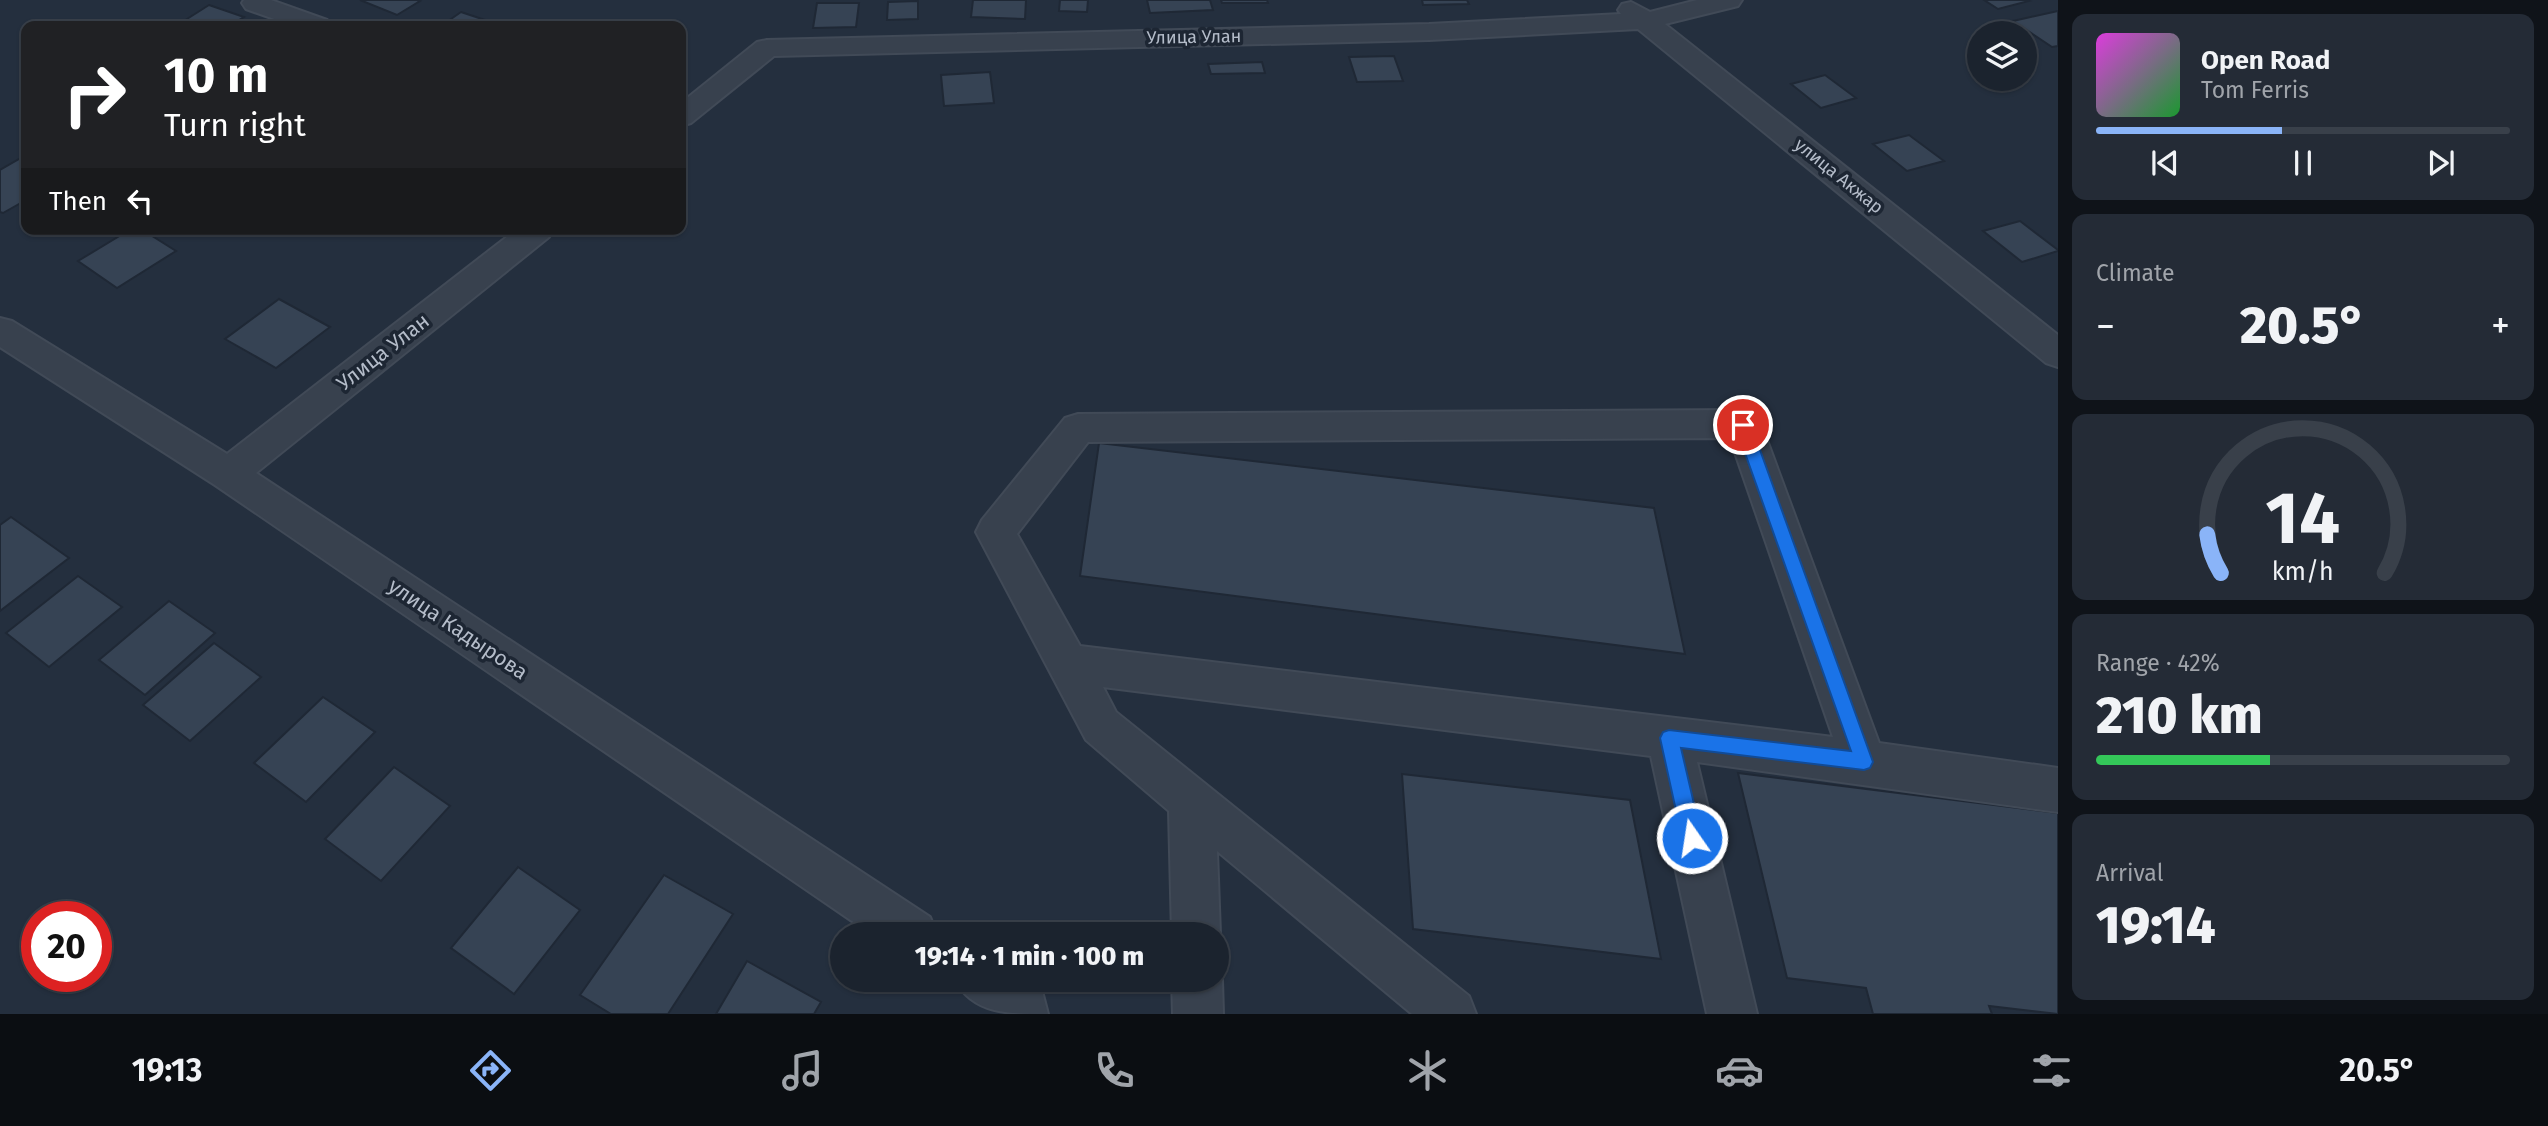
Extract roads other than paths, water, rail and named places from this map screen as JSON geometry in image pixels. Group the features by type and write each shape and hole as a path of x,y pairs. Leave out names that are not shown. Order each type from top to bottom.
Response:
{"street":[{"name":"улица Акжар","path":"1619,0 2058,354"},
{"name":"Улица Улан","path":"686,113 767,48 1429,32 1644,21 1729,0"},
{"path":"255,3 304,21"},
{"name":"Улица Улан","path":"228,474 530,235"},
{"name":"улица Кадырова","path":"0,330 228,474 895,922"},
{"path":"1451,1014 1101,726 996,531 1077,428 1743,425 1864,762"},
{"path":"1068,664 1864,762 2058,790"},
{"path":"1669,738 1732,1014"},
{"path":"1192,800 1196,922"},
{"path":"998,992 1024,1009 1023,1014"},
{"path":"1197,992 1198,1014"}]}
